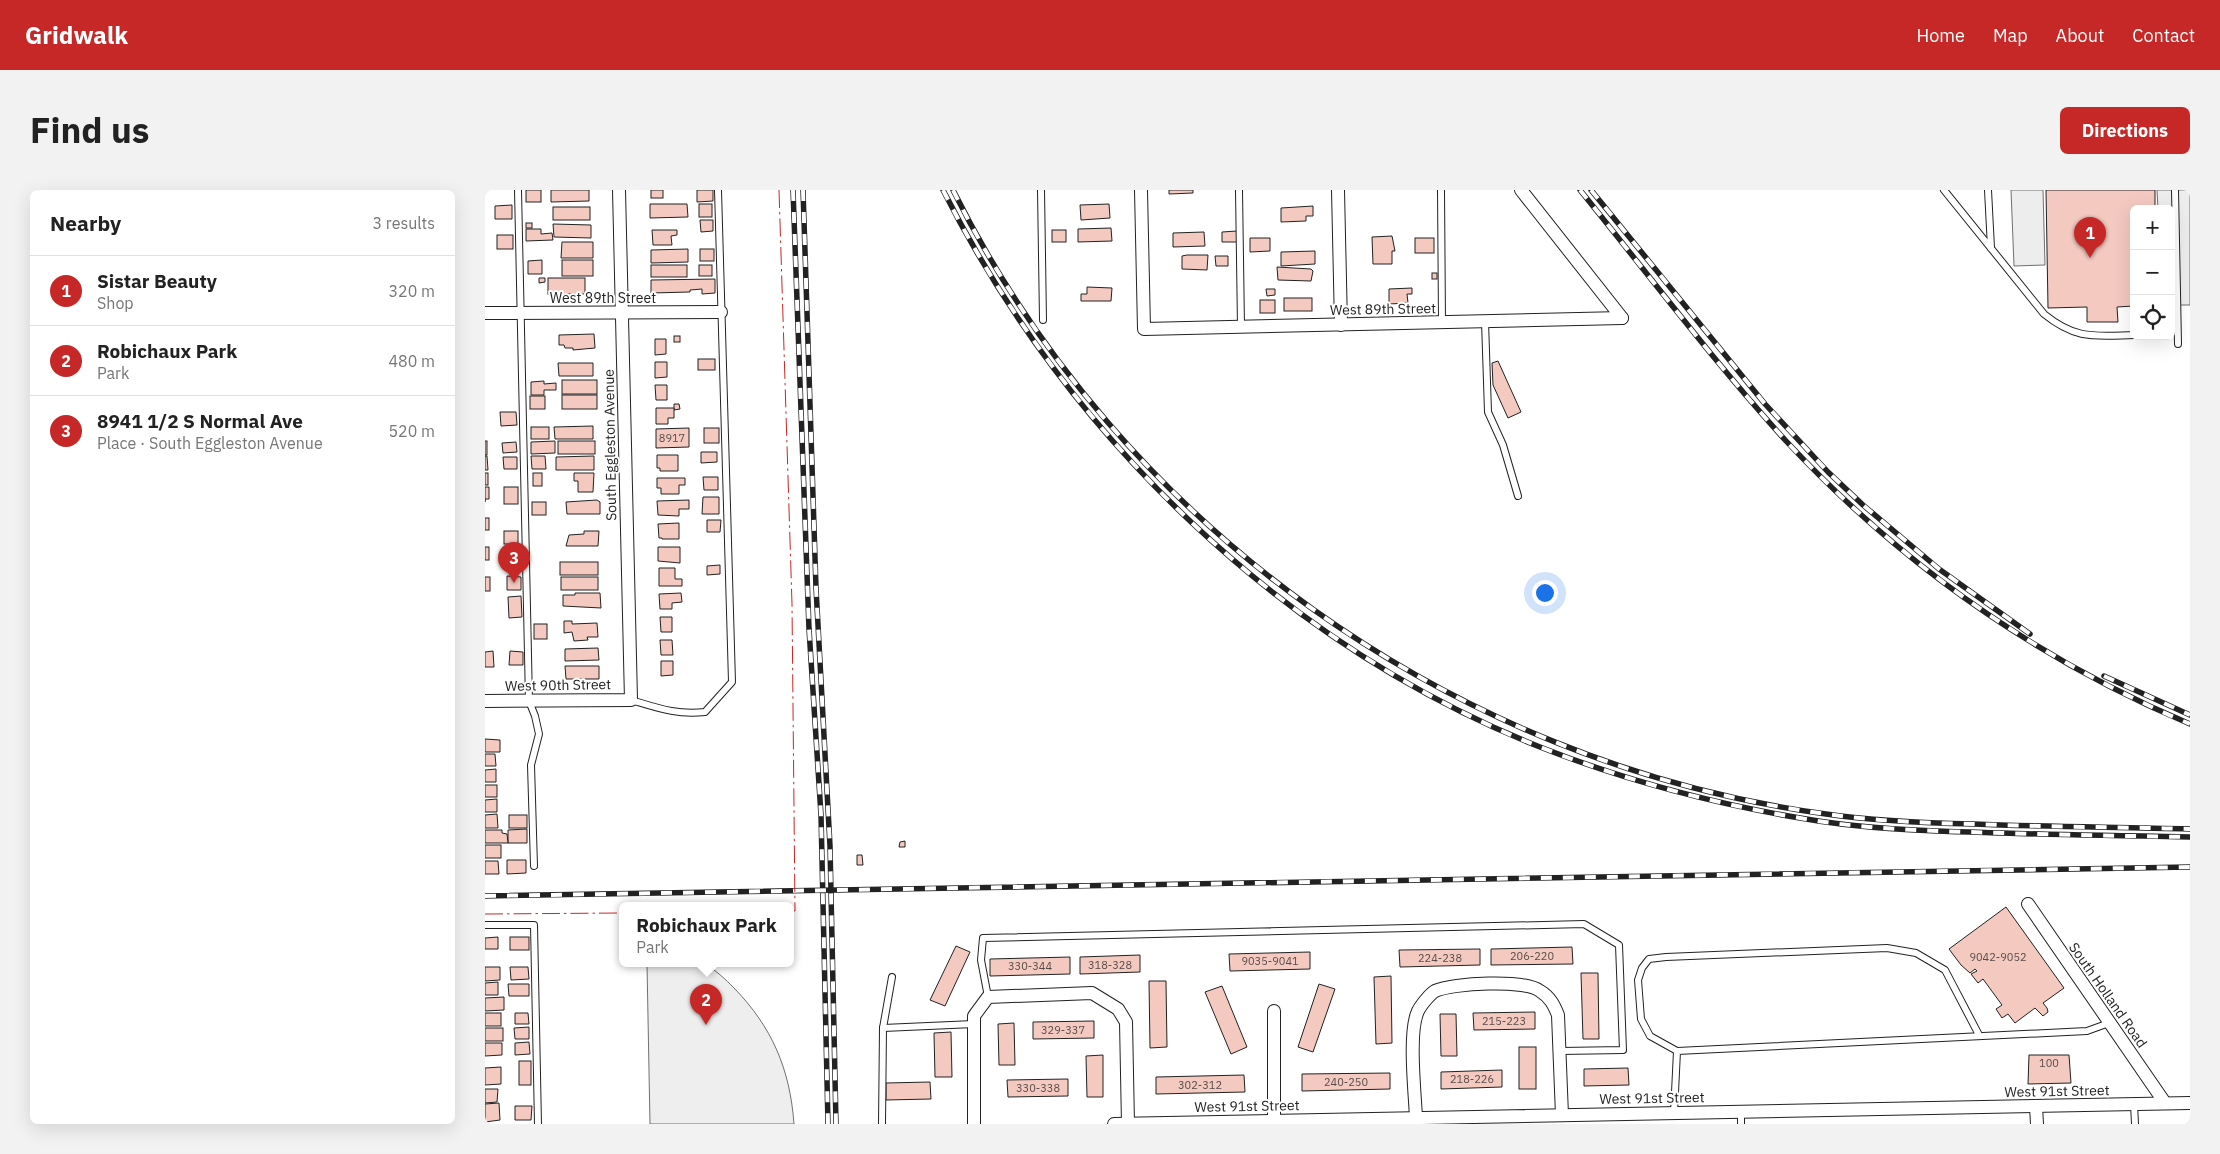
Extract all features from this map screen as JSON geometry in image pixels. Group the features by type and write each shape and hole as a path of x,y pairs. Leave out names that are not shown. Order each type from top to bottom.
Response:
{"street":[{"name":"South Eggleston Avenue","path":"619,190 631,700"},
{"name":"West 89th Street","path":"1141,190 1144,329 1622,318 1521,190"},
{"path":"1338,190 1341,325"},
{"name":"West 89th Street","path":"485,314 721,312"},
{"name":"West 90th Street","path":"485,701 631,700"},
{"name":"South Holland Road","path":"2028,904 2165,1103"},
{"path":"1416,1118 1414,1027 1418,1011 1433,992 1452,985 1525,984 1540,990 1552,1001 1559,1014 1562,1115"},
{"path":"974,1124 974,1020 988,997 1092,993 1118,1010 1126,1022 1127,1124"},
{"path":"1274,1011 1274,1121"},
{"name":"West 91st Street","path":"1114,1124 1416,1118 1491,1120 1562,1115 1637,1119 1674,1113 1741,1118 2036,1106 2190,1103"},
{"path":"2036,1106 2037,1124"}],"lane":[{"path":"517,190 529,701 539,734 531,765 534,866"},
{"path":"631,700 667,712 705,712 732,682 718,190"},
{"path":"1041,190 1043,320"},
{"path":"1239,190 1241,327"},
{"path":"1441,190 1442,322"},
{"path":"1944,190 2044,314 2057,325 2071,332 2084,335 2130,335"},
{"path":"1988,190 1991,248"},
{"path":"2175,190 2175,295"},
{"path":"1485,321 1488,412 1503,444 1518,496"},
{"path":"2175,334 2178,344"},
{"path":"988,997 981,960 983,938 1584,924 1619,945 1623,1050 1561,1051"},
{"path":"485,925 534,925 538,1124"},
{"path":"1979,1035 1945,970 1917,953 1887,948 1649,959 1638,980 1641,1019 1650,1036 1677,1051 2087,1031 2109,1023"},
{"path":"882,1124 883,1028 891,977"},
{"path":"883,1028 974,1020"},
{"path":"1674,1113 1677,1051"},
{"path":"2134,1104 2135,1124"}],"shaded area":[{"path":"2011,190 2043,190 2045,265 2014,266"},
{"path":"2157,190 2190,190 2190,305 2175,305 2175,205 2158,205"},
{"path":"647,967 709,967 734,988 759,1018 769,1034 777,1050 788,1085 794,1124 650,1124"}],"building":[{"path":"526,190 541,190 541,202 526,202"},
{"path":"551,190 589,190 589,201 551,202"},
{"path":"651,190 663,190 663,198 651,198"},
{"path":"697,190 713,190 713,201 697,202"},
{"path":"1169,190 1193,190 1193,193 1169,194"},
{"path":"2046,190 2155,190 2155,205 2130,205 2130,306 2117,307 2118,322 2087,322 2087,307 2048,308"},
{"path":"650,204 687,204 688,217 650,218"},
{"path":"699,204 712,204 712,217 699,217"},
{"path":"1109,204 1110,218 1081,220 1080,205"},
{"path":"512,205 512,219 495,219 495,206"},
{"path":"1313,206 1313,216 1306,216 1306,221 1281,222 1281,208"},
{"path":"553,207 590,207 590,220 553,220"},
{"path":"700,220 713,220 713,231 701,232"},
{"path":"526,223 532,223 532,228 526,228"},
{"path":"553,224 591,225 591,238 554,237"},
{"path":"1111,228 1112,241 1078,242 1078,229"},
{"path":"526,229 541,229 541,234 552,233 553,240 526,241"},
{"path":"652,230 677,230 677,235 671,236 672,245 653,245"},
{"path":"1052,230 1066,230 1066,242 1052,242"},
{"path":"1237,231 1237,242 1222,242 1222,232"},
{"path":"1204,232 1205,246 1173,247 1173,233"},
{"path":"497,235 513,235 513,249 497,249"},
{"path":"1392,236 1395,251 1392,251 1392,264 1373,264 1372,237"},
{"path":"1250,238 1270,238 1270,251 1250,252"},
{"path":"1415,238 1434,238 1434,253 1415,253"},
{"path":"562,242 593,242 593,258 561,258"},
{"path":"688,249 688,262 651,263 651,250"},
{"path":"700,249 714,249 714,261 700,261"},
{"path":"1315,251 1315,264 1281,266 1281,252"},
{"path":"1208,255 1207,270 1182,269 1182,256"},
{"path":"1215,256 1228,256 1228,266 1216,266"},
{"path":"542,260 542,274 528,274 528,261"},
{"path":"562,260 593,260 593,276 562,276"},
{"path":"651,265 687,265 687,277 651,277"},
{"path":"699,265 712,265 712,276 699,276"},
{"path":"1277,267 1311,269 1313,271 1311,281 1278,280"},
{"path":"1432,273 1437,273 1437,279 1432,279"},
{"path":"539,278 545,278 545,282 539,283"},
{"path":"548,278 585,278 585,294 548,294"},
{"path":"715,279 715,293 702,294 702,289 690,290 690,292 651,293 651,280"},
{"path":"1087,287 1112,288 1111,301 1081,301 1081,294 1087,294"},
{"path":"1412,288 1412,294 1407,294 1408,303 1389,304 1389,289"},
{"path":"1266,289 1275,289 1275,295 1267,296"},
{"path":"1284,298 1312,298 1312,311 1284,311"},
{"path":"1260,300 1275,300 1275,313 1260,313"},
{"path":"594,334 595,348 573,350 573,348 565,348 564,345 559,345 559,335"},
{"path":"674,336 680,336 680,342 674,342"},
{"path":"655,339 666,339 666,354 655,355"},
{"path":"698,359 715,359 715,370 698,370"},
{"path":"1498,361 1521,412 1508,418 1493,385 1492,363"},
{"path":"655,362 667,362 667,377 655,378"},
{"path":"558,363 593,363 593,376 559,376"},
{"path":"562,380 597,380 597,394 562,394"},
{"path":"544,381 544,384 556,383 556,390 544,390 544,395 531,395 531,382"},
{"path":"655,385 667,385 667,400 656,400"},
{"path":"562,395 597,395 597,409 562,409"},
{"path":"530,396 545,396 545,409 530,409"},
{"path":"674,404 679,404 680,409 674,410"},
{"path":"656,408 674,408 674,418 668,418 668,424 656,424"},
{"path":"500,412 516,412 517,425 501,426"},
{"path":"593,426 593,439 555,439 554,427"},
{"path":"531,427 549,427 549,439 531,439"},
{"path":"689,428 689,447 656,448 656,429"},
{"path":"704,428 719,428 719,443 704,443"},
{"path":"485,441 487,441 487,455 485,455"},
{"path":"555,441 555,453 531,454 531,442"},
{"path":"558,441 595,441 595,454 558,454"},
{"path":"516,442 517,452 503,453 502,443"},
{"path":"701,452 717,452 717,462 701,463"},
{"path":"657,455 678,455 678,471 660,471 660,468 657,468"},
{"path":"485,456 487,456 488,470 485,470"},
{"path":"531,456 545,456 546,469 532,469"},
{"path":"594,456 594,470 556,470 556,457"},
{"path":"503,457 517,457 517,469 504,469"},
{"path":"485,473 488,473 488,485 485,485"},
{"path":"533,473 542,473 542,486 533,486"},
{"path":"574,473 594,473 593,492 578,492 578,481 574,481"},
{"path":"703,477 718,477 718,490 704,490"},
{"path":"657,478 685,478 685,485 679,485 679,494 661,494 661,488 657,488"},
{"path":"485,487 489,487 489,499 485,499"},
{"path":"504,487 518,487 518,504 504,504"},
{"path":"703,497 719,497 719,514 702,514"},
{"path":"597,500 600,502 600,514 567,514 566,502"},
{"path":"689,500 689,509 679,509 679,516 658,515 657,501"},
{"path":"532,502 546,502 546,515 532,515"},
{"path":"485,518 489,518 489,530 485,530"},
{"path":"707,520 721,520 720,532 707,532"},
{"path":"679,523 679,539 659,538 658,524"},
{"path":"504,531 518,531 518,544 504,544"},
{"path":"584,531 599,531 598,546 566,546 569,535 584,534"},
{"path":"521,545 521,560 512,560 512,546"},
{"path":"485,547 489,547 489,560 485,560"},
{"path":"658,547 680,547 680,563 658,561"},
{"path":"560,562 598,562 598,575 560,575"},
{"path":"720,565 720,574 707,575 707,566"},
{"path":"659,568 675,568 675,579 682,579 682,586 659,586"},
{"path":"507,576 521,577 521,590 507,590"},
{"path":"485,577 490,577 490,591 485,591"},
{"path":"561,577 598,577 598,590 561,590"},
{"path":"575,593 600,593 601,608 563,606 563,595 575,595"},
{"path":"681,593 682,602 672,603 672,609 660,609 659,594"},
{"path":"521,596 522,617 509,618 508,597"},
{"path":"660,617 672,617 672,632 661,632"},
{"path":"564,621 572,621 572,624 597,623 598,637 587,637 588,640 574,641 572,632 564,633"},
{"path":"534,624 547,624 547,639 534,639"},
{"path":"660,640 672,640 673,655 661,655"},
{"path":"598,648 599,660 565,661 565,649"},
{"path":"493,651 494,667 485,667 485,652"},
{"path":"510,651 523,652 523,665 509,665"},
{"path":"661,661 673,661 673,675 661,676"},
{"path":"565,666 599,666 599,679 566,679"},
{"path":"485,739 500,740 500,752 485,752"},
{"path":"485,754 495,754 496,766 485,766"},
{"path":"496,769 496,782 485,782 485,770"},
{"path":"485,785 497,785 497,797 485,797"},
{"path":"497,799 497,812 485,812 485,800"},
{"path":"497,814 498,828 485,828 485,815"},
{"path":"509,815 527,815 527,828 509,828"},
{"path":"527,829 527,843 508,843 508,830"},
{"path":"485,830 502,830 502,833 507,834 508,843 485,843"},
{"path":"905,841 905,847 899,847 900,842"},
{"path":"485,845 501,845 501,858 485,858"},
{"path":"857,855 862,855 863,865 857,865"},
{"path":"507,860 526,860 526,873 507,874"},
{"path":"485,861 498,861 499,874 485,874"},
{"path":"2006,907 2064,988 2043,1003 2048,1012 2043,1016 2035,1008 2015,1023 2008,1014 2002,1018 1996,1009 2002,1005 1983,979 1978,983 1971,974 1977,971 1975,969 1970,973 1961,965 1949,949"},
{"path":"498,937 498,949 485,949 485,938"},
{"path":"510,937 529,937 529,950 510,950"},
{"path":"956,946 970,952 945,1006 930,1000"},
{"path":"1572,947 1573,964 1491,965 1491,949"},
{"path":"1480,949 1480,965 1400,967 1399,950"},
{"path":"1310,952 1310,969 1230,971 1229,954"},
{"path":"1140,955 1140,972 1080,974 1080,957"},
{"path":"1070,957 1070,974 990,976 990,959"},
{"path":"485,967 500,967 500,980 485,981"},
{"path":"510,967 528,967 529,979 511,980"},
{"path":"1581,973 1598,973 1599,1039 1583,1039"},
{"path":"1391,976 1392,1043 1376,1044 1374,977"},
{"path":"1149,981 1166,981 1167,1047 1150,1048"},
{"path":"498,982 498,995 485,995 485,983"},
{"path":"508,984 529,984 529,996 509,996"},
{"path":"1319,984 1335,989 1313,1052 1298,1047"},
{"path":"1222,986 1247,1047 1231,1054 1205,992"},
{"path":"504,997 504,1010 485,1011 485,998"},
{"path":"1535,1012 1535,1029 1474,1030 1473,1013"},
{"path":"485,1013 501,1013 501,1026 485,1026"},
{"path":"515,1013 528,1013 529,1024 515,1024"},
{"path":"1440,1014 1456,1014 1457,1056 1441,1056"},
{"path":"1094,1021 1094,1038 1033,1039 1033,1022"},
{"path":"1014,1023 1015,1065 999,1065 998,1024"},
{"path":"529,1027 529,1039 515,1039 514,1028"},
{"path":"485,1028 503,1028 503,1041 485,1041"},
{"path":"951,1032 952,1077 935,1077 934,1033"},
{"path":"529,1042 530,1054 515,1055 515,1043"},
{"path":"485,1043 502,1043 502,1055 485,1056"},
{"path":"1519,1047 1536,1047 1536,1089 1519,1089"},
{"path":"1103,1055 1103,1097 1087,1097 1086,1056"},
{"path":"2029,1055 2069,1055 2071,1083 2028,1084"},
{"path":"519,1061 531,1061 531,1085 519,1085"},
{"path":"501,1067 501,1084 485,1085 485,1068"},
{"path":"1628,1068 1629,1085 1584,1086 1584,1069"},
{"path":"1502,1070 1502,1087 1441,1089 1441,1072"},
{"path":"1390,1073 1390,1089 1302,1091 1302,1074"},
{"path":"1244,1075 1245,1092 1156,1094 1156,1077"},
{"path":"1068,1079 1068,1096 1008,1097 1007,1080"},
{"path":"930,1082 931,1099 886,1100 886,1083"},
{"path":"485,1089 498,1089 497,1102 485,1103"},
{"path":"499,1103 500,1120 485,1122 485,1104"},
{"path":"515,1106 532,1106 531,1120 515,1120"}],"railway":[{"path":"793,190 809,629 821,815 828,1124"},
{"path":"803,190 816,588 830,846 836,1124"},
{"path":"943,190 994,281 1053,367 1119,448 1192,522 1271,591 1355,651 1445,704 1540,747 1604,770 1701,798 1800,818 1850,825 1926,831 2190,837"},
{"path":"953,190 1023,311 1108,422 1205,522 1313,609 1431,683 1557,743 1689,787 1826,814 1919,822 2190,829"},
{"path":"1580,190 1760,412 1831,486 1877,528 1924,568 2025,638 2079,670 2133,698 2190,724"},
{"path":"1591,190 1765,404 1828,472 1863,505 1939,569 2030,634"},
{"path":"2104,676 2190,715"},
{"path":"485,896 2190,867"}],"power":[{"path":"779,190 792,604 794,911"},
{"path":"485,914 619,913"}],"place":[{"name":"Sistar Beauty","path":"2090,258"},
{"name":"8941 1/2 S Normal Ave","path":"514,583"},
{"name":"Robichaux Park","path":"706,1025"}]}
